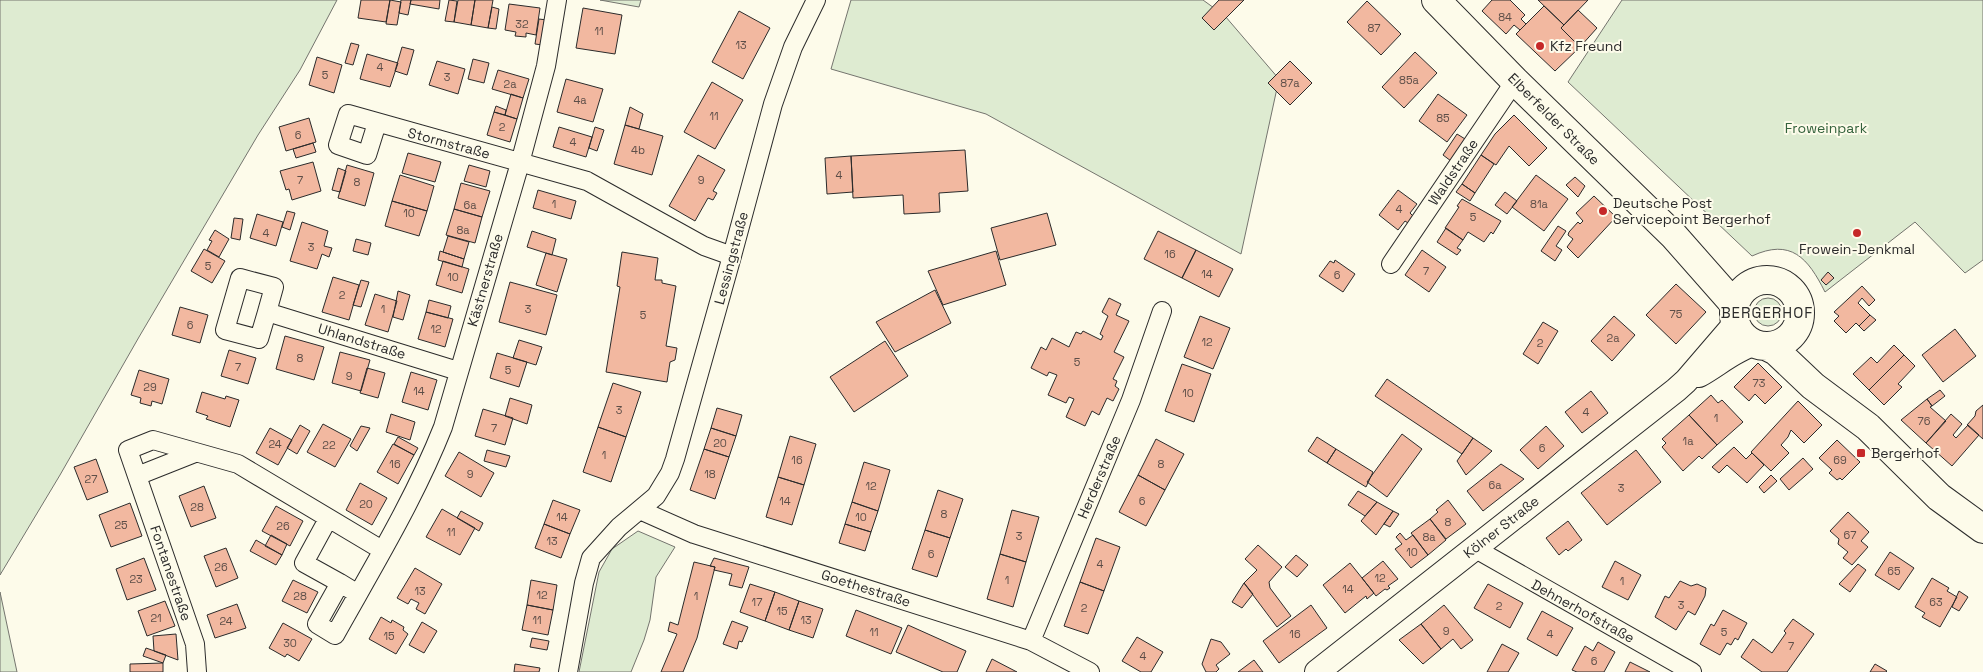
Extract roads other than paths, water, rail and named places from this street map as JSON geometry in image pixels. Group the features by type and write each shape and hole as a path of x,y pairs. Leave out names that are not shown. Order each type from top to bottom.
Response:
{"main road":[{"name":"Elberfelder Straße","path":"1436,0 1515,81 1674,236 1734,314"},
{"name":"Elberfelder Straße","path":"1674,236 1710,255 1744,279 1754,282"},
{"path":"1868,427 1813,386 1776,351 1743,336 1734,314 1741,292 1754,282 1772,280 1788,287 1798,301 1800,310 1797,327 1798,338 1807,355 1841,392 1868,427 1923,484 1956,511 1983,529"},
{"name":"Kölner Straße","path":"1686,381 1734,314"},
{"path":"1761,345 1785,340 1793,334 1797,327"},
{"name":"Kölner Straße","path":"1317,672 1686,381 1713,368 1746,346 1761,345"}],"street":[{"name":"Kästnerstraße","path":"340,584 317,624 335,635 428,466 443,427 520,163 546,66 557,0"},
{"name":"Lessingstraße","path":"568,672 584,583 591,558 619,527 656,496 675,459 773,104 793,47 816,0"},
{"name":"Waldstraße","path":"1391,264 1515,81"},
{"name":"Stormstraße","path":"377,124 587,181 704,246 732,256"},
{"name":"Herderstraße","path":"1031,641 1131,400 1162,310"},
{"name":"Uhlandstraße","path":"267,312 458,371"},
{"name":"Fontanestraße","path":"197,672 195,644 128,450 154,440 238,464 328,519"},
{"path":"138,476 195,453"},
{"name":"Goethestraße","path":"640,510 694,534 1031,641 1090,672"},
{"path":"358,594 304,563 328,519 382,550"},
{"name":"Dehnerhofstraße","path":"1474,548 1692,672"}],"place":[{"name":"Kfz Freund","path":"1540,46"},
{"name":"Deutsche Post Servicepoint Bergerhof","path":"1603,211"},
{"name":"Frowein-Denkmal","path":"1857,233"},
{"name":"Bergerhof","path":"1861,453"}],"district":[{"name":"BERGERHOF","path":"1767,312"}],"park label":[{"name":"Froweinpark","path":"1826,128"}]}
